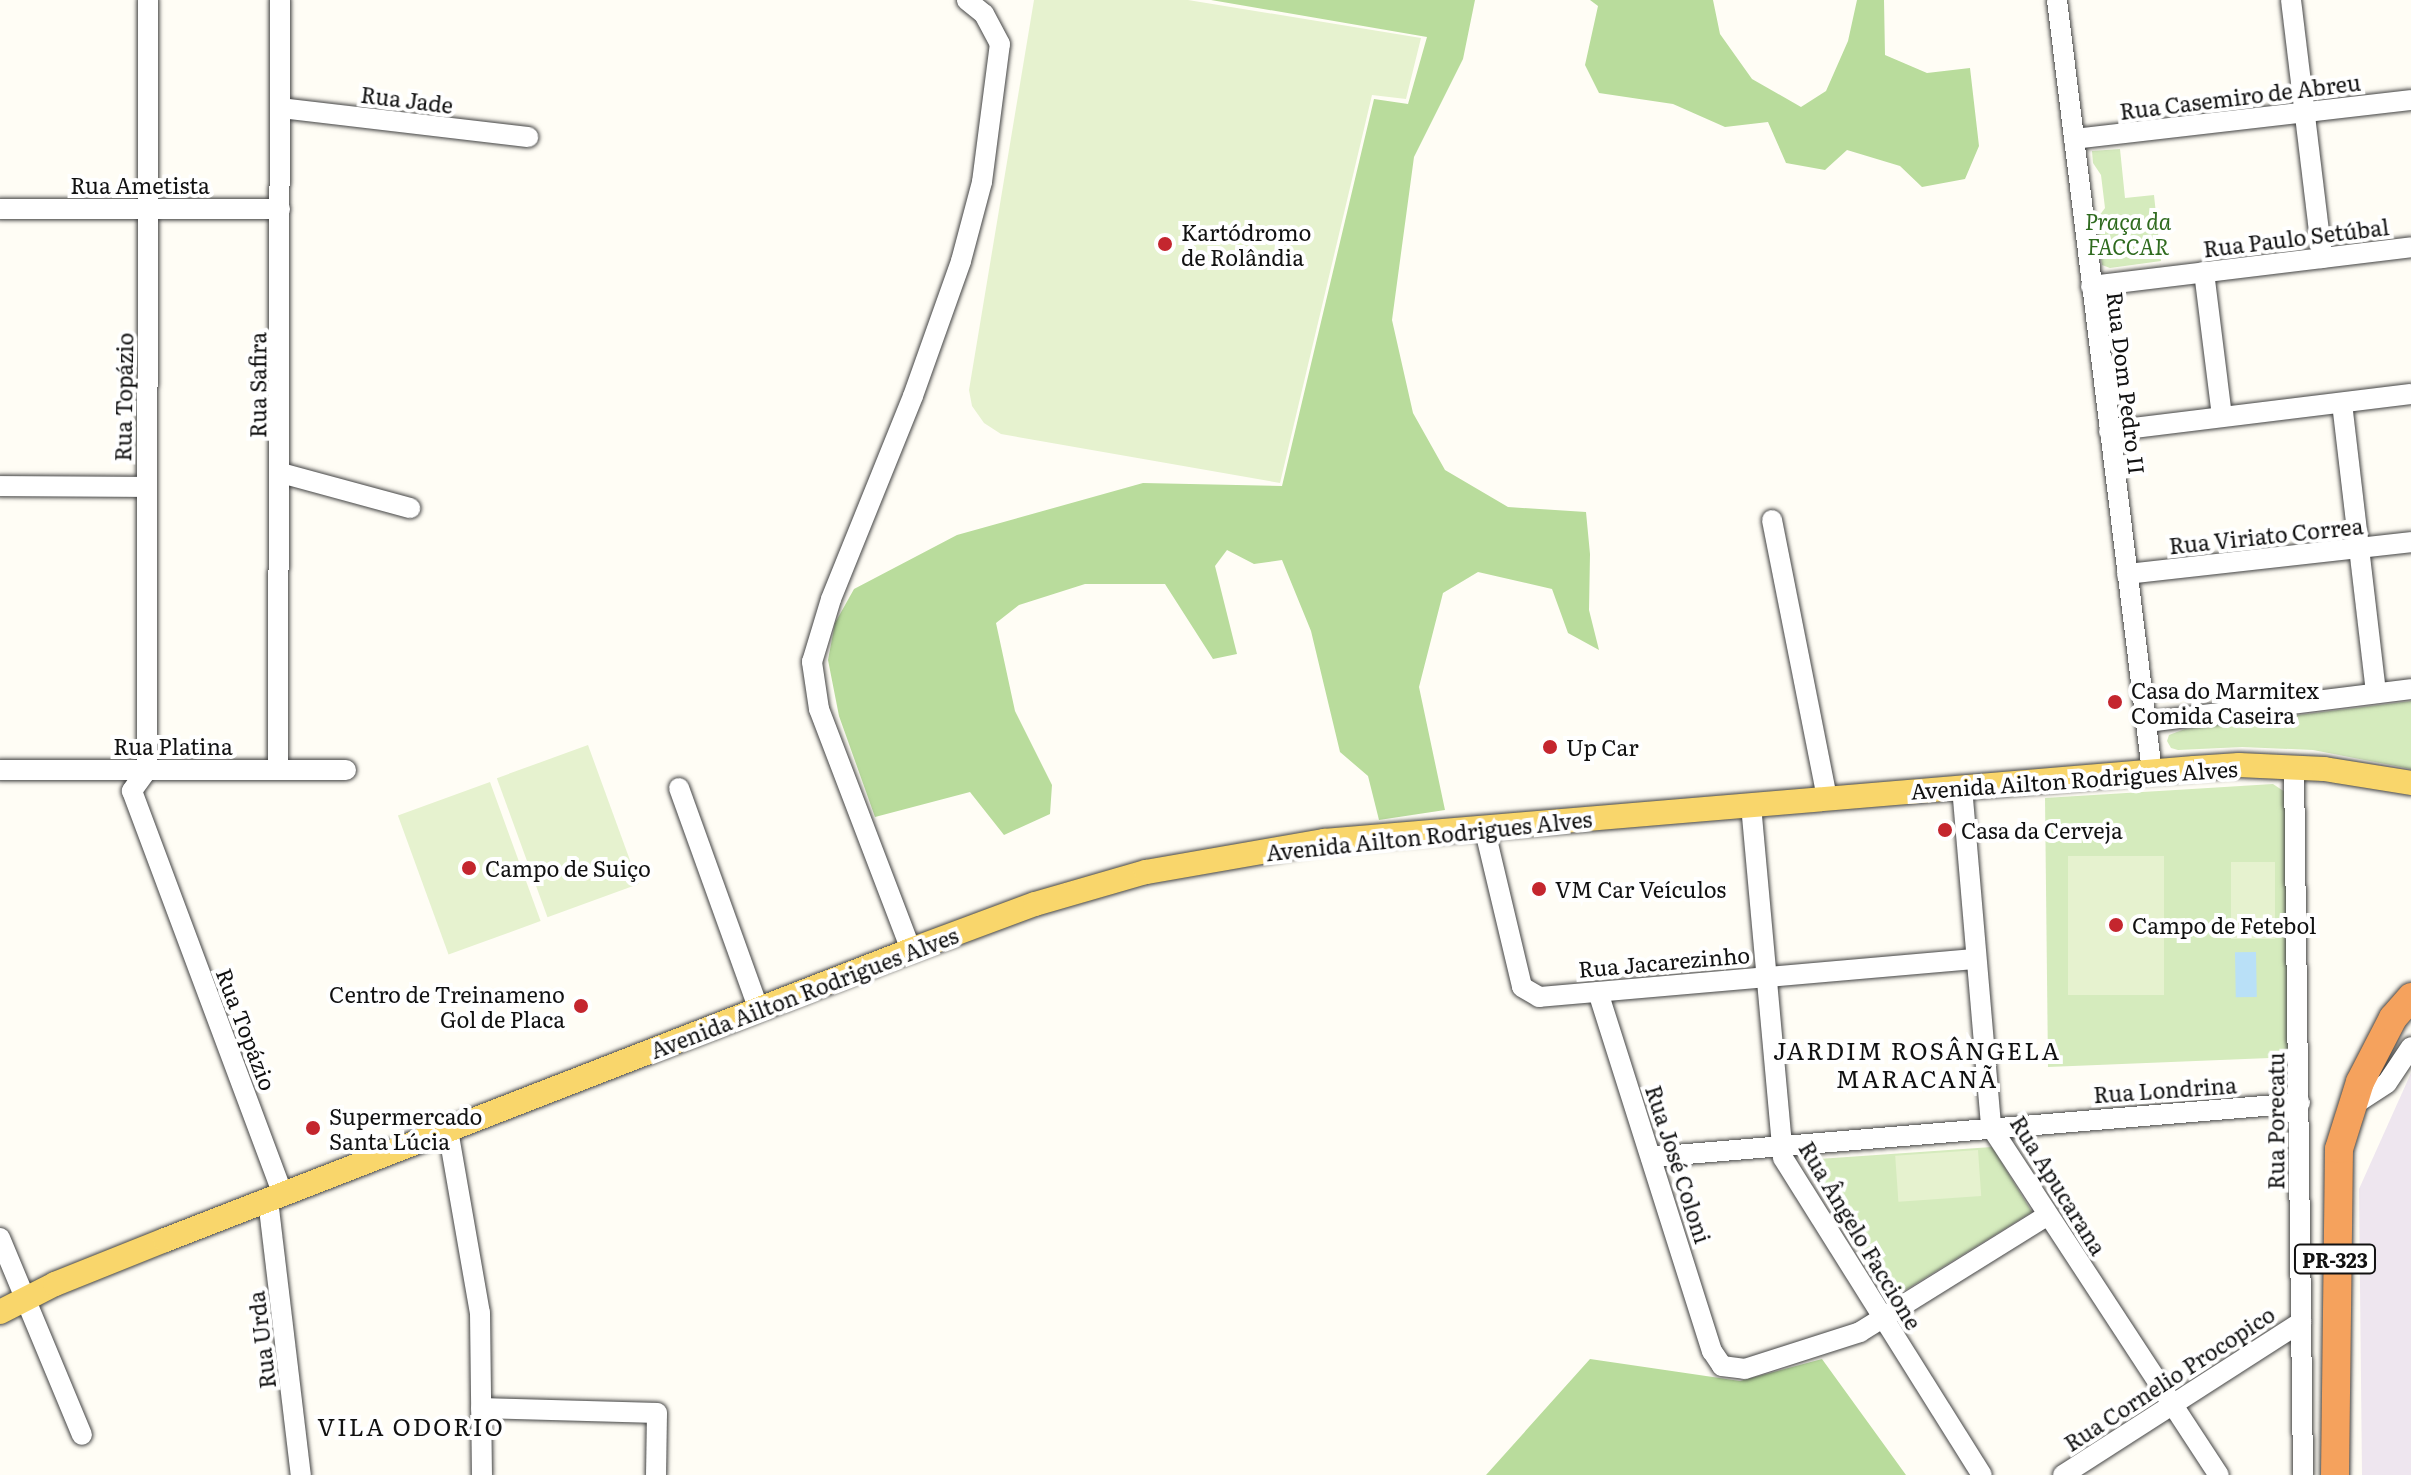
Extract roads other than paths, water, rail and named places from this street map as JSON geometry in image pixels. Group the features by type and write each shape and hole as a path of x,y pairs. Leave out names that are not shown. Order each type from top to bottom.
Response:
{"highway":[{"name":"PR-323","path":"2335,1475 2336,1190 2339,1149 2349,1108 2375,1051 2393,1018 2411,997"},
{"name":"PR-323","path":"2375,1051 2411,1010"}],"main road":[{"name":"Avenida Ailton Rodrigues Alves","path":"0,1312 14,1296 55,1284 911,950 1046,900 1146,872 1324,841 2239,765 2347,772 2406,784"}],"street":[{"name":"Rua Topázio","path":"147,770 148,0"},
{"name":"Rua Safira","path":"278,769 280,0"},
{"path":"911,950 819,709 812,662 831,599 877,492 961,261 982,182 1000,44 984,14 967,0"},
{"name":"Rua Dom Pedro II","path":"2057,0 2152,772"},
{"path":"2291,0 2322,258"},
{"name":"Rua Casemiro de Abreu","path":"2074,139 2411,100"},
{"name":"Rua Jade","path":"281,108 528,137"},
{"name":"Rua Ametista","path":"0,209 280,209"},
{"name":"Rua Paulo Setúbal","path":"2091,286 2411,247"},
{"path":"2204,272 2222,416"},
{"path":"2109,431 2411,394"},
{"path":"2342,403 2376,693"},
{"path":"281,473 410,508"},
{"path":"0,486 146,487"},
{"path":"1772,520 1827,799"},
{"name":"Rua Viriato Correa","path":"2127,574 2411,542"},
{"path":"2147,722 2411,689"},
{"name":"Rua Porecatu","path":"2294,767 2303,1475"},
{"name":"Rua Platina","path":"0,770 346,770"},
{"name":"Rua Topázio","path":"125,770 276,1197"},
{"path":"132,791 147,770"},
{"name":"Rua Apucarana","path":"1962,787 1991,1127 2219,1475"},
{"path":"679,788 759,1010"},
{"name":"Rua Ângelo Faccione","path":"1751,805 1780,1145 1790,1171 1982,1475"},
{"name":"Rua Jacarezinho","path":"1484,827 1522,987 1539,997 1975,959"},
{"name":"Rua José Coloni","path":"1598,992 1712,1351 1722,1366 1745,1369 1860,1332 1882,1321"},
{"path":"2349,1108 2387,1083 2411,1047"},
{"name":"Rua Londrina","path":"1651,1157 2300,1103"},
{"path":"448,1130 480,1313 482,1475"},
{"name":"Rua Urda","path":"276,1197 301,1475"},
{"path":"1882,1321 2048,1215"},
{"path":"0,1238 14,1296 82,1435"},
{"name":"Rua Cornelio Procopico","path":"2063,1475 2301,1322"},
{"path":"481,1408 657,1413 656,1475"}],"water":[{"path":"2235,952 2256,952 2257,997 2236,997"}],"place":[{"name":"Kartódromo de Rolândia","path":"1165,244"},
{"name":"Casa do Marmitex Comida Caseira","path":"2115,702"},
{"name":"Up Car","path":"1550,747"},
{"name":"Casa da Cerveja","path":"1945,830"},
{"name":"Campo de Suiço","path":"469,868"},
{"name":"VM Car Veículos","path":"1539,889"},
{"name":"Campo de Fetebol","path":"2116,925"},
{"name":"Centro de Treinameno Gol de Placa","path":"581,1006"},
{"name":"Supermercado Santa Lúcia","path":"313,1128"}],"district":[{"name":"JARDIM ROSÂNGELA MARACANÃ","path":"1917,1064"},
{"name":"VILA ODORIO","path":"411,1426"}],"park label":[{"name":"Praça da FACCAR","path":"2128,232"}]}
